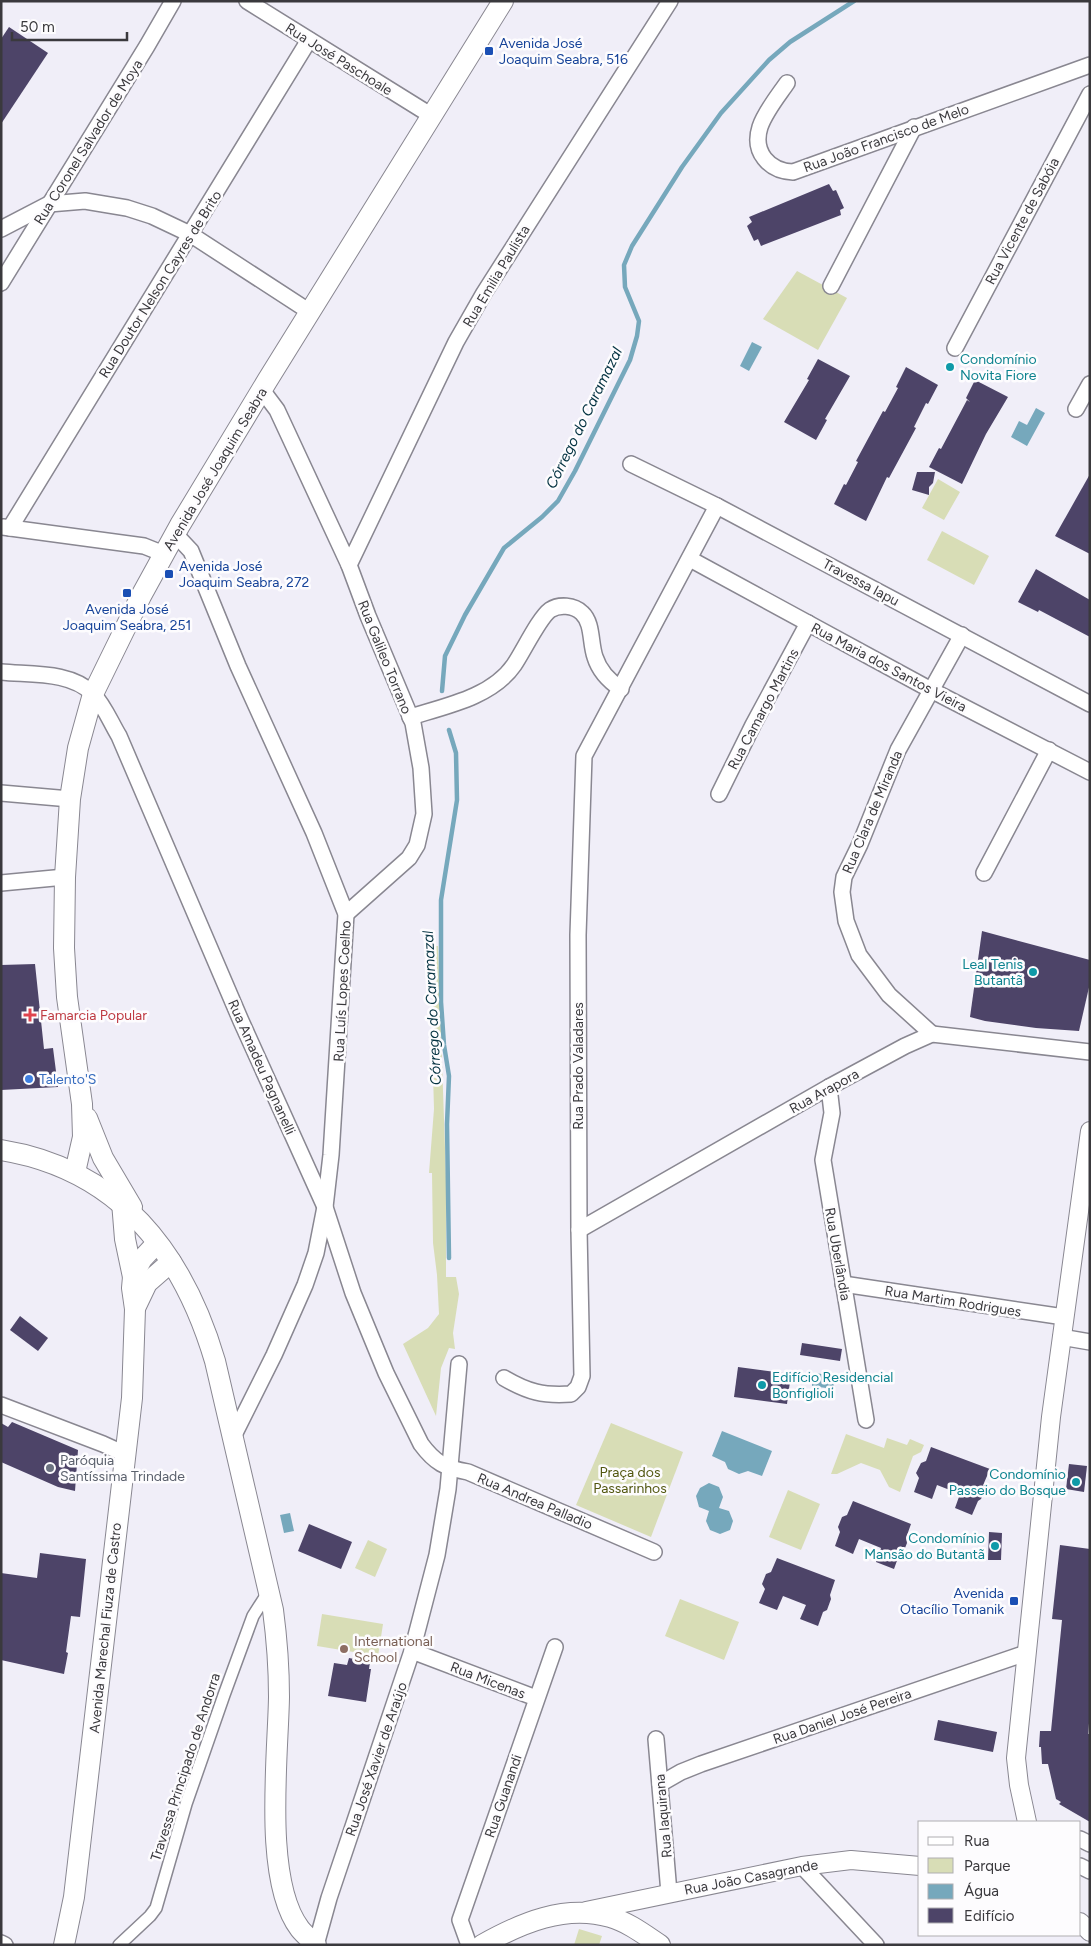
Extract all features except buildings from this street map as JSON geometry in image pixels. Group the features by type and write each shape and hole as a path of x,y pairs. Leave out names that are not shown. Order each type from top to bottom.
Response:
{"main road":[{"name":"Avenida José Joaquim Seabra","path":"75,1172 83,1137 82,1104 67,997 64,948 65,877 70,799 78,748 93,694 141,596 175,534 432,116 497,3"},
{"name":"Avenida José Joaquim Seabra","path":"82,1104 103,1158 140,1220"},
{"path":"1,1150 60,1165 75,1172 122,1202 140,1220 171,1262 192,1297 206,1330 270,1589 278,1651 275,1821 280,1878 291,1913 300,1928 316,1945"},
{"name":"Avenida Marechal Fiuza de Castro","path":"64,1945 74,1897 132,1398 135,1310 132,1288 133,1278 125,1239 122,1202"},
{"path":"133,1278 136,1268 142,1259 157,1243"},
{"name":"Avenida Marechal Fiuza de Castro","path":"135,1310 147,1283 171,1262"},
{"path":"482,1945 525,1924 555,1914 583,1912 612,1918 660,1945"}],"street":[{"name":"Rua Coronel Salvador de Moya","path":"1,283 173,1"},
{"name":"Rua José Paschoale","path":"246,1 432,116"},
{"name":"Rua Emilia Paulista","path":"349,564 461,334 494,277 670,1"},
{"name":"Rua Doutor Nelson Cayres de Brito","path":"6,527 309,40"},
{"name":"Rua João Francisco de Melo","path":"786,83 759,128 758,141 763,156 777,170 793,172 1090,65"},
{"name":"Rua Vicente de Sabóia","path":"955,348 1090,94"},
{"path":"831,286 914,127"},
{"path":"1,229 49,204 85,200 127,208 152,216 190,234 310,312"},
{"path":"1076,409 1090,384"},
{"name":"Rua Galileo Torrano","path":"262,390 277,410 349,564 368,616 410,717 417,741 424,814 417,845 409,858 346,914"},
{"name":"Travessa Iapu","path":"631,464 717,506 1090,704"},
{"path":"410,717 457,703 480,693 494,684 507,674 514,665 546,614 557,607 572,607 582,612 589,627 595,657 605,675 621,689 717,506"},
{"path":"6,527 144,546 164,554"},
{"name":"Rua Luís Lopes Coelho","path":"175,534 191,551 238,666 314,833 346,914 332,1155 316,1253 305,1285 274,1355 233,1437"},
{"name":"Rua Maria dos Santos Vieira","path":"690,559 808,624 1090,772"},
{"name":"Rua Camargo Martins","path":"719,794 808,624"},
{"name":"Rua Clara de Miranda","path":"932,1034 889,995 859,955 846,921 842,892 844,877 860,844 898,750 962,635"},
{"path":"1,672 60,677 76,682 93,694"},
{"name":"Rua Prado Valadares","path":"504,1378 523,1389 559,1395 571,1394 578,1386 582,1376 579,1230 578,935 584,756 621,689"},
{"name":"Rua Amadeu Pagnanelli","path":"93,694 119,736 241,1021 325,1206 353,1293 386,1373 421,1444"},
{"path":"984,873 1049,750"},
{"path":"1,793 70,799"},
{"path":"1,883 65,877"},
{"path":"932,1034 1090,1052"},
{"name":"Rua Arapora","path":"579,1230 829,1087 905,1046 932,1034"},
{"name":"Rua Uberlândia","path":"829,1087 832,1113 823,1160 866,1420"},
{"path":"1027,1821 1019,1785 1016,1758 1047,1450 1090,1131"},
{"name":"Rua Martim Rodrigues","path":"843,1284 1064,1317"},
{"path":"1061,1338 1090,1342"},
{"name":"Rua José Xavier de Araújo","path":"316,1945 329,1898 412,1651 439,1547 459,1364"},
{"path":"1,1405 125,1454"},
{"name":"Rua Andrea Palladio","path":"421,1444 434,1459 449,1468 468,1472 654,1552"},
{"name":"Travessa Principado de Andorra","path":"119,1945 156,1908 186,1804 224,1695 253,1616 270,1589"},
{"name":"Rua Guanandi","path":"469,1945 460,1920 555,1647"},
{"name":"Rua Micenas","path":"412,1651 536,1698"},
{"name":"Rua Daniel José Pereira","path":"660,1784 681,1772 701,1764 1026,1653"},
{"name":"Rua Iaquirana","path":"656,1739 669,1893"},
{"name":"Rua João Casagrande","path":"583,1912 802,1866 851,1860 918,1866"},
{"path":"802,1866 876,1945"},
{"path":"1081,1923 1090,1932"},
{"path":"1,1943 5,1945"}],"green space":[{"path":"797,271 847,298 818,350 763,319"},
{"path":"938,479 960,492 944,520 922,508"},
{"path":"942,531 989,556 974,585 927,560"},
{"path":"427,942 428,946 438,946 446,1177 446,1277 456,1277 459,1294 453,1333 455,1349 449,1348 441,1368 436,1416 403,1344 428,1328 439,1314 433,1243 432,1173 429,1173 434,1109 432,1040 434,1039 433,997"},
{"name":"Praça dos Passarinhos","path":"611,1423 683,1452 651,1537 576,1505"},
{"path":"846,1434 884,1448 887,1438 907,1445 910,1439 924,1445 921,1452 913,1456 900,1492 889,1487 880,1470 861,1463 837,1474 831,1474"},
{"path":"788,1490 820,1504 801,1550 769,1537"},
{"path":"368,1540 387,1549 375,1577 355,1568"},
{"path":"680,1599 739,1622 724,1660 665,1636"},
{"path":"322,1614 383,1624 378,1656 317,1646"},
{"path":"579,1929 602,1936 599,1945 574,1945"}],"water":[{"path":"752,342 762,347 749,371 740,366"},
{"path":"1036,408 1045,413 1027,446 1011,437 1019,421 1027,425"},
{"path":"815,1373 835,1376 833,1389 812,1386"},
{"path":"722,1431 772,1451 762,1476 748,1471 739,1474 728,1469 725,1462 712,1456"},
{"path":"709,1483 719,1487 723,1497 719,1508 729,1511 733,1521 730,1530 720,1534 710,1530 706,1521 709,1511 699,1507 696,1496 700,1488"},
{"path":"290,1513 294,1531 284,1533 280,1515"}],"waterway":[{"name":"Córrego do Caramazal","path":"442,691 445,656 465,615 504,548 542,517 558,501 630,360 639,321 625,287 624,265 632,246 682,167 721,113 769,60 790,42 854,1"},
{"name":"Córrego do Caramazal","path":"449,730 456,753 457,800 441,900 441,1002 444,1045 449,1076 447,1124 449,1258"}],"place":[{"name":"Avenida José Joaquim Seabra, 516","path":"489,51"},
{"name":"Condomínio Novita Fiore","path":"950,367"},
{"name":"Avenida José Joaquim Seabra, 272","path":"169,574"},
{"name":"Avenida José Joaquim Seabra, 251","path":"127,593"},
{"name":"Leal Tenis Butantã","path":"1033,972"},
{"name":"Famarcia Popular","path":"30,1015"},
{"name":"Talento'S","path":"29,1079"},
{"name":"Edifício Residencial Bonfiglioli","path":"762,1385"},
{"name":"Paróquia Santíssima Trindade","path":"50,1468"},
{"name":"Condomínio Passeio do Bosque","path":"1076,1482"},
{"name":"Condomínio Mansão do Butantã","path":"995,1546"},
{"name":"Avenida Otacílio Tomanik","path":"1014,1601"},
{"name":"International School","path":"344,1649"}]}
